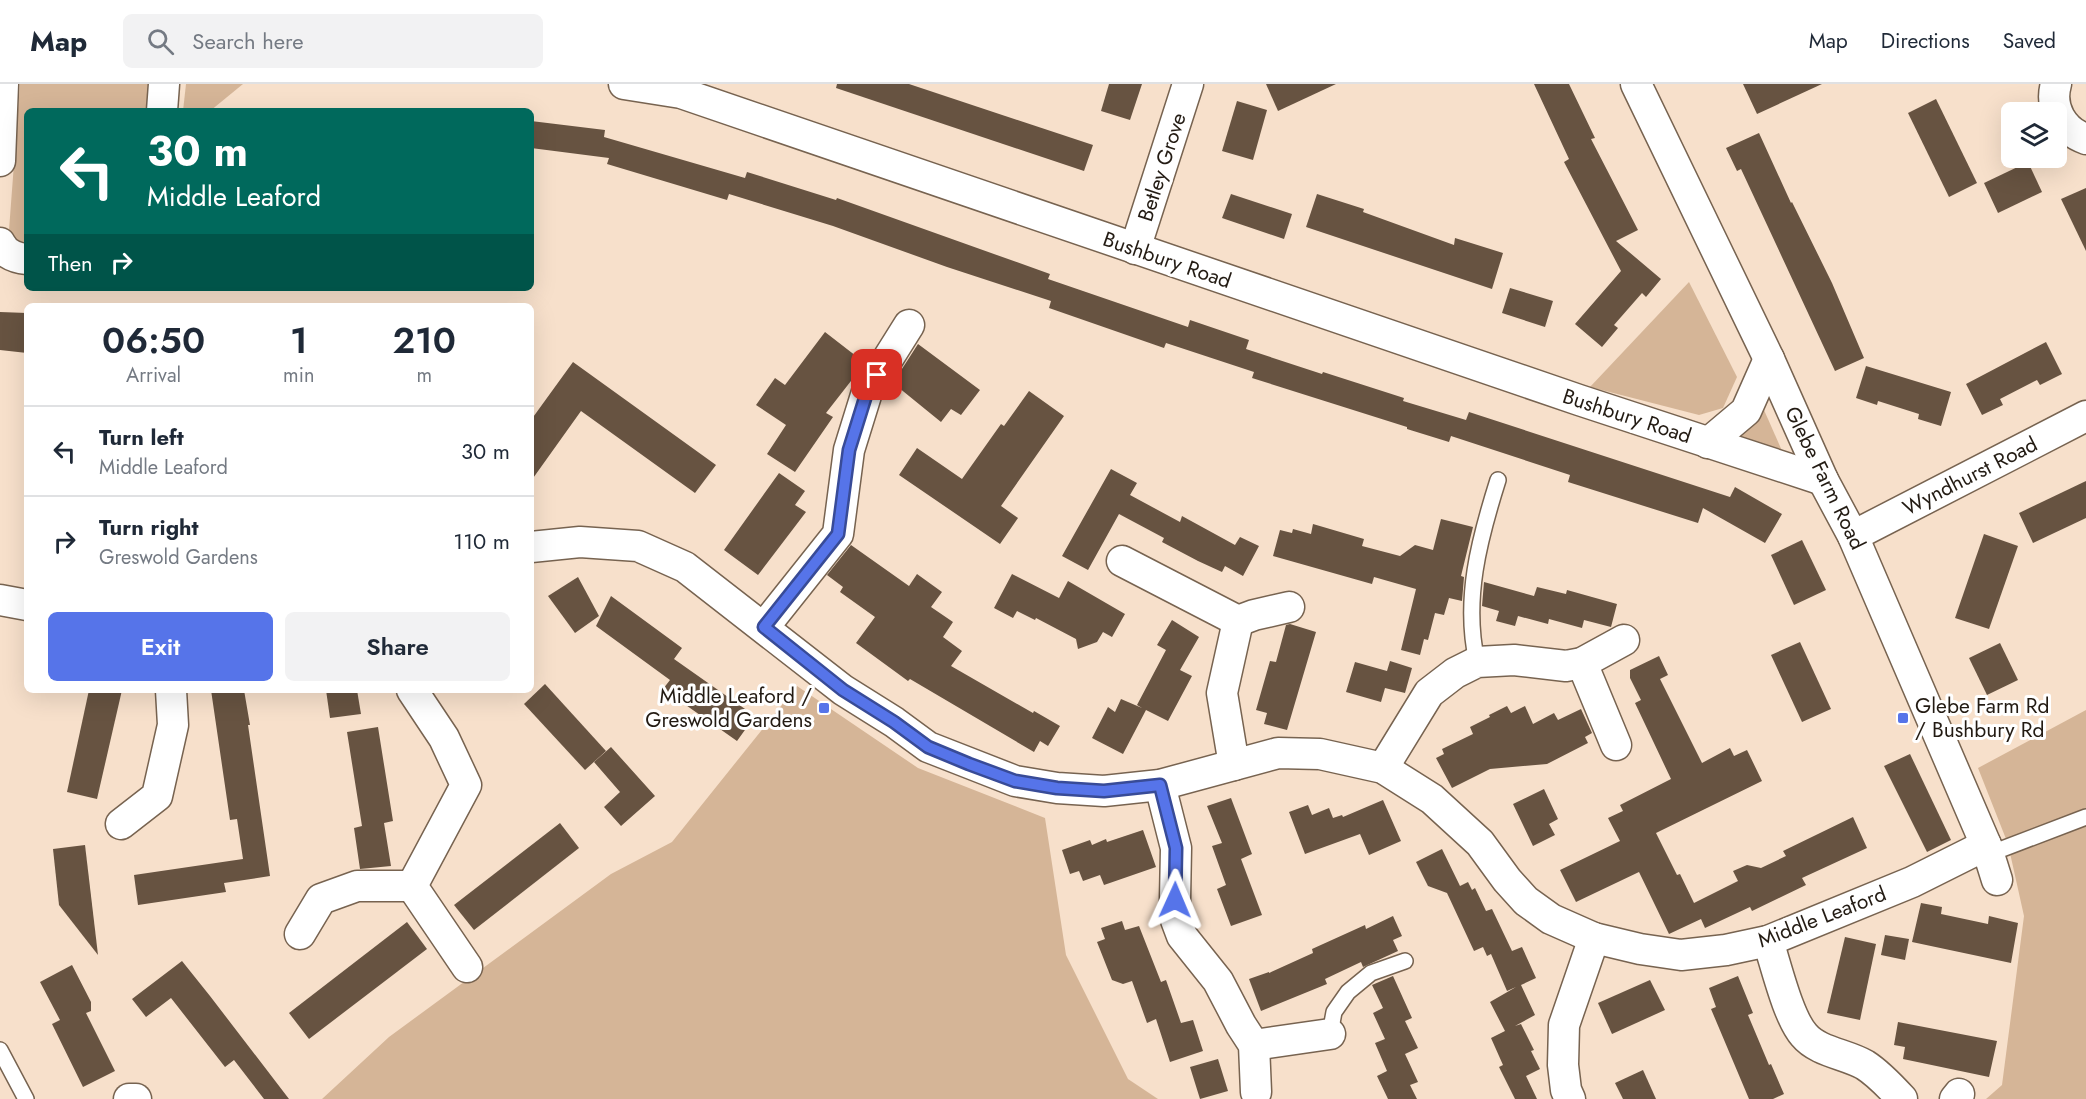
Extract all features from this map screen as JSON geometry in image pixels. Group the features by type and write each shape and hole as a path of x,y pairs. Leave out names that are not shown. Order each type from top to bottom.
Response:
{"street":[{"path":"0,160 3,84"},
{"path":"162,108 164,84"},
{"name":"Bushbury Road","path":"624,84 682,88 1135,249 1823,480"},
{"name":"Betley Grove","path":"1135,249 1188,84"},
{"name":"Glebe Farm Road","path":"1636,84 1769,358 1823,480 1853,536 1991,860"},
{"path":"2056,84 2054,104 2059,117 2067,128 2078,136 2086,138"},
{"path":"0,243 10,255 24,258"},
{"path":"764,627 838,534 849,450 867,392 909,325"},
{"name":"Bushbury Road","path":"1708,443 1746,411 1769,358"},
{"name":"Wyndhurst Road","path":"1853,536 2086,416"},
{"name":"Middle Leaford","path":"534,547 579,542 638,546 685,567 843,690 894,722 928,747 1015,781 1057,788 1104,791 1160,785 1278,753 1320,754 1383,768 1432,799 1480,843 1507,880 1526,901 1551,919 1594,938 1640,949 1681,955 1726,950 1768,941 1912,882 1991,860"},
{"path":"1122,561 1238,621 1289,607"},
{"path":"0,600 24,604"},
{"path":"1234,765 1222,693 1238,621"},
{"path":"1383,768 1429,693 1455,673 1477,662 1514,660 1566,666 1581,663 1624,640"},
{"path":"1581,663 1616,745"},
{"path":"121,824 157,796 173,725 171,693"},
{"path":"412,886 466,785 444,738 414,693"},
{"path":"1160,785 1176,848 1176,920 1182,936 1218,981 1254,1046 1256,1092"},
{"path":"300,934 321,899 357,886 412,886"},
{"path":"412,886 467,967"},
{"path":"1570,1099 1566,1090 1563,1065 1564,1024 1594,938"},
{"path":"1768,941 1795,1021 1804,1036 1817,1046 1864,1065 1886,1082 1902,1099"},
{"path":"1254,1046 1330,1034"},
{"path":"129,1099 135,1099"}],"lane":[{"path":"1477,662 1472,640 1472,580 1485,520 1498,480"},
{"path":"1991,860 2086,817"},
{"path":"1330,1034 1334,1012 1348,992 1371,973 1405,962"},
{"path":"0,1050 26,1099"}],"shaded area":[{"path":"20,84 150,84 149,108 24,108 24,244 18,241 9,230"},
{"path":"186,84 243,84 214,108 183,108"},
{"path":"1689,282 1737,377 1723,408 1699,415 1590,387"},
{"path":"1764,410 1783,453 1739,437"},
{"path":"797,686 918,768 1045,818 1066,955 1128,1079 1158,1099 322,1099 389,1037 611,874 672,842"},
{"path":"2086,710 2086,1099 1986,1099 2002,1085 2024,916 2008,844 1978,768"}],"building":[{"path":"837,84 909,84 1093,145 1084,171 836,88"},
{"path":"1109,84 1142,84 1130,120 1101,111"},
{"path":"1266,84 1336,84 1278,111"},
{"path":"1534,84 1569,84 1595,138 1591,139 1638,230 1616,241 1661,279 1646,297 1642,293 1614,325 1618,328 1602,347 1575,324 1621,271 1564,162 1569,159"},
{"path":"1743,84 1822,84 1757,114"},
{"path":"1936,99 1977,183 1949,197 1908,113"},
{"path":"1237,101 1267,110 1253,160 1222,151"},
{"path":"534,121 605,130 604,137 745,178 747,172 836,200 837,198 1050,274 1048,279 1188,327 1190,320 1249,340 1246,349 1404,398 1403,401 1466,420 1469,412 1730,497 1735,487 1782,514 1765,543 1703,508 1698,523 1568,482 1570,475 1451,436 1449,442 1252,378 1254,372 1166,343 1164,348 1049,308 1051,301 833,226 729,194 727,200 607,164 609,158 534,148"},
{"path":"1759,133 1791,203 1832,283 1864,358 1835,371 1741,169 1737,171 1726,148"},
{"path":"2015,168 2031,168 2042,192 1998,213 1984,183"},
{"path":"2086,188 2086,251 2061,199"},
{"path":"1231,194 1292,214 1284,239 1222,218"},
{"path":"1317,194 1364,209 1363,212 1454,245 1455,238 1503,253 1492,289 1306,227"},
{"path":"1510,288 1553,301 1545,327 1502,313"},
{"path":"0,312 24,313 24,353 0,350"},
{"path":"825,332 865,363 826,413 833,417 795,472 767,454 786,425 756,405 775,378 785,385"},
{"path":"2046,342 2062,374 2040,385 2037,380 2000,399 2003,405 1982,415 1966,384"},
{"path":"918,344 980,390 961,415 951,409 941,422 893,383"},
{"path":"573,362 716,465 695,493 581,411 534,477 534,416"},
{"path":"1866,366 1951,392 1941,426 1918,419 1919,414 1878,401 1877,405 1856,398"},
{"path":"1029,391 1064,416 1001,506 1018,518 1000,544 899,475 917,448 962,479 1001,424 1004,426"},
{"path":"1111,469 1137,483 1130,495 1180,522 1182,516 1235,545 1240,537 1259,546 1243,576 1225,566 1222,572 1198,561 1162,542 1164,538 1119,514 1088,570 1062,556"},
{"path":"779,473 805,491 795,505 806,512 758,575 724,550"},
{"path":"2086,481 2086,518 2033,543 2019,513"},
{"path":"1441,519 1473,527 1461,576 1464,577 1462,601 1449,598 1444,615 1435,613 1428,640 1424,639 1420,655 1401,650 1416,589 1374,577 1372,584 1273,556 1280,530 1292,533 1293,529 1311,534 1313,524 1364,539 1362,546 1400,556 1415,545 1433,550"},
{"path":"1984,534 2018,546 1989,629 1955,618"},
{"path":"1802,540 1826,590 1794,605 1771,555"},
{"path":"851,545 909,586 917,574 942,592 931,607 953,622 943,637 962,651 951,666 1060,726 1048,746 1040,741 1034,752 910,679 908,681 856,643 875,617 840,592 843,587 827,575"},
{"path":"1012,574 1059,598 1068,581 1125,614 1112,637 1103,632 1097,642 1078,649 1076,639 1036,618 1035,620 1017,611 1013,618 994,608"},
{"path":"578,577 599,616 575,633 548,596"},
{"path":"1484,582 1534,596 1537,587 1566,594 1567,590 1617,604 1611,627 1584,620 1582,628 1549,619 1548,624 1518,616 1515,626 1496,621 1499,611 1482,606"},
{"path":"611,596 682,648 674,659 755,716 737,741 663,689 670,680 596,626"},
{"path":"1172,620 1199,637 1180,670 1192,676 1168,721 1146,710 1123,754 1092,738 1108,707 1115,712 1121,699 1142,708 1137,705 1166,650 1157,645"},
{"path":"1290,624 1316,632 1287,730 1264,724 1267,713 1256,710 1270,661 1276,662 1286,625"},
{"path":"1800,642 1831,709 1802,722 1771,655"},
{"path":"2000,643 2018,680 1987,695 1969,658"},
{"path":"1659,656 1668,675 1660,679 1702,763 1730,748 1734,756 1747,750 1762,781 1656,833 1694,903 1738,881 1733,871 1747,865 1761,868 1786,856 1783,851 1853,817 1867,848 1802,878 1806,885 1752,911 1750,907 1705,928 1701,919 1669,934 1639,872 1576,902 1560,870 1620,841 1608,818 1623,811 1620,805 1671,779 1635,703 1641,700 1630,678 1630,670"},
{"path":"1390,661 1412,668 1405,693 1385,688 1381,702 1346,692 1355,662 1387,671"},
{"path":"545,684 606,751 585,770 524,704"},
{"path":"88,693 121,693 97,799 67,792"},
{"path":"211,693 245,693 270,876 224,883 226,892 138,905 134,875 243,859 237,819 230,820"},
{"path":"326,693 358,693 361,714 330,718"},
{"path":"1507,706 1511,713 1525,706 1533,724 1554,713 1558,720 1581,709 1592,733 1585,737 1588,743 1547,764 1490,769 1452,788 1436,758 1444,754 1442,749 1473,734 1470,727"},
{"path":"378,727 393,821 384,823 391,866 360,869 354,828 362,826 347,732"},
{"path":"611,747 655,796 621,826 604,807 620,792 594,762"},
{"path":"1910,754 1951,840 1927,852 1884,766"},
{"path":"1544,789 1558,819 1549,824 1555,835 1533,846 1513,804"},
{"path":"1231,798 1252,854 1241,859 1262,915 1231,926 1217,889 1226,885 1212,846 1222,843 1207,806"},
{"path":"1383,800 1401,841 1369,855 1360,834 1305,854 1289,812 1308,805 1312,815 1329,808 1333,818 1342,815 1343,817"},
{"path":"560,823 579,848 474,930 454,905"},
{"path":"1143,830 1156,867 1104,885 1100,875 1083,881 1079,871 1070,874 1062,850 1090,840 1092,845 1106,839 1107,842"},
{"path":"85,845 98,955 59,905 53,849"},
{"path":"1442,849 1460,886 1468,882 1472,890 1475,888 1486,911 1492,909 1512,951 1522,947 1536,978 1521,985 1535,1015 1515,1026 1521,1024 1534,1050 1531,1051 1540,1069 1526,1076 1537,1099 1515,1099 1499,1067 1503,1065 1491,1038 1505,1031 1490,1002 1516,987 1507,991 1491,954 1487,956 1483,947 1474,951 1447,893 1428,886 1416,862"},
{"path":"1921,903 1942,907 1941,914 1988,924 1989,916 2018,923 2011,963 1912,942"},
{"path":"1393,916 1402,936 1393,940 1398,951 1363,967 1361,962 1325,979 1327,984 1261,1011 1249,979 1269,973 1313,953 1312,949 1365,925 1366,929"},
{"path":"1122,921 1125,930 1139,926 1161,982 1166,980 1181,1023 1193,1020 1203,1051 1170,1062 1156,1019 1147,1023 1132,981 1123,984 1112,980 1097,942 1105,939 1101,928"},
{"path":"407,922 427,949 309,1039 289,1013"},
{"path":"1885,935 1909,939 1905,960 1881,955"},
{"path":"1845,937 1876,944 1860,1020 1827,1013"},
{"path":"182,961 289,1099 264,1099 234,1060 225,1067 171,998 146,1017 132,999"},
{"path":"72,965 91,1002 91,1011 86,1013 115,1071 83,1087 52,1024 60,1020 40,982"},
{"path":"1393,976 1412,1018 1405,1021 1418,1048 1405,1054 1418,1082 1410,1085 1417,1099 1388,1099 1377,1076 1387,1071 1375,1043 1385,1039 1373,1013 1383,1008 1372,985"},
{"path":"1738,976 1753,1013 1748,1015 1784,1094 1773,1099 1749,1099 1711,1009 1716,1007 1709,988"},
{"path":"1650,980 1665,1010 1612,1034 1598,1003"},
{"path":"1898,1022 1997,1041 1989,1077 1903,1059 1905,1047 1894,1045"},
{"path":"1218,1059 1228,1091 1200,1099 1190,1067"},
{"path":"1643,1070 1656,1099 1623,1099 1615,1083"}],"place":[{"name":"Middle Leaford / Greswold Gardens","path":"824,708"},
{"name":"Glebe Farm Rd / Bushbury Rd","path":"1903,718"}],"route":[{"path":"877,375 867,392 849,450 838,534 764,627 843,690 894,722 928,747 969,764 1015,781 1057,788 1104,791 1160,785 1176,848 1175,900"}]}
